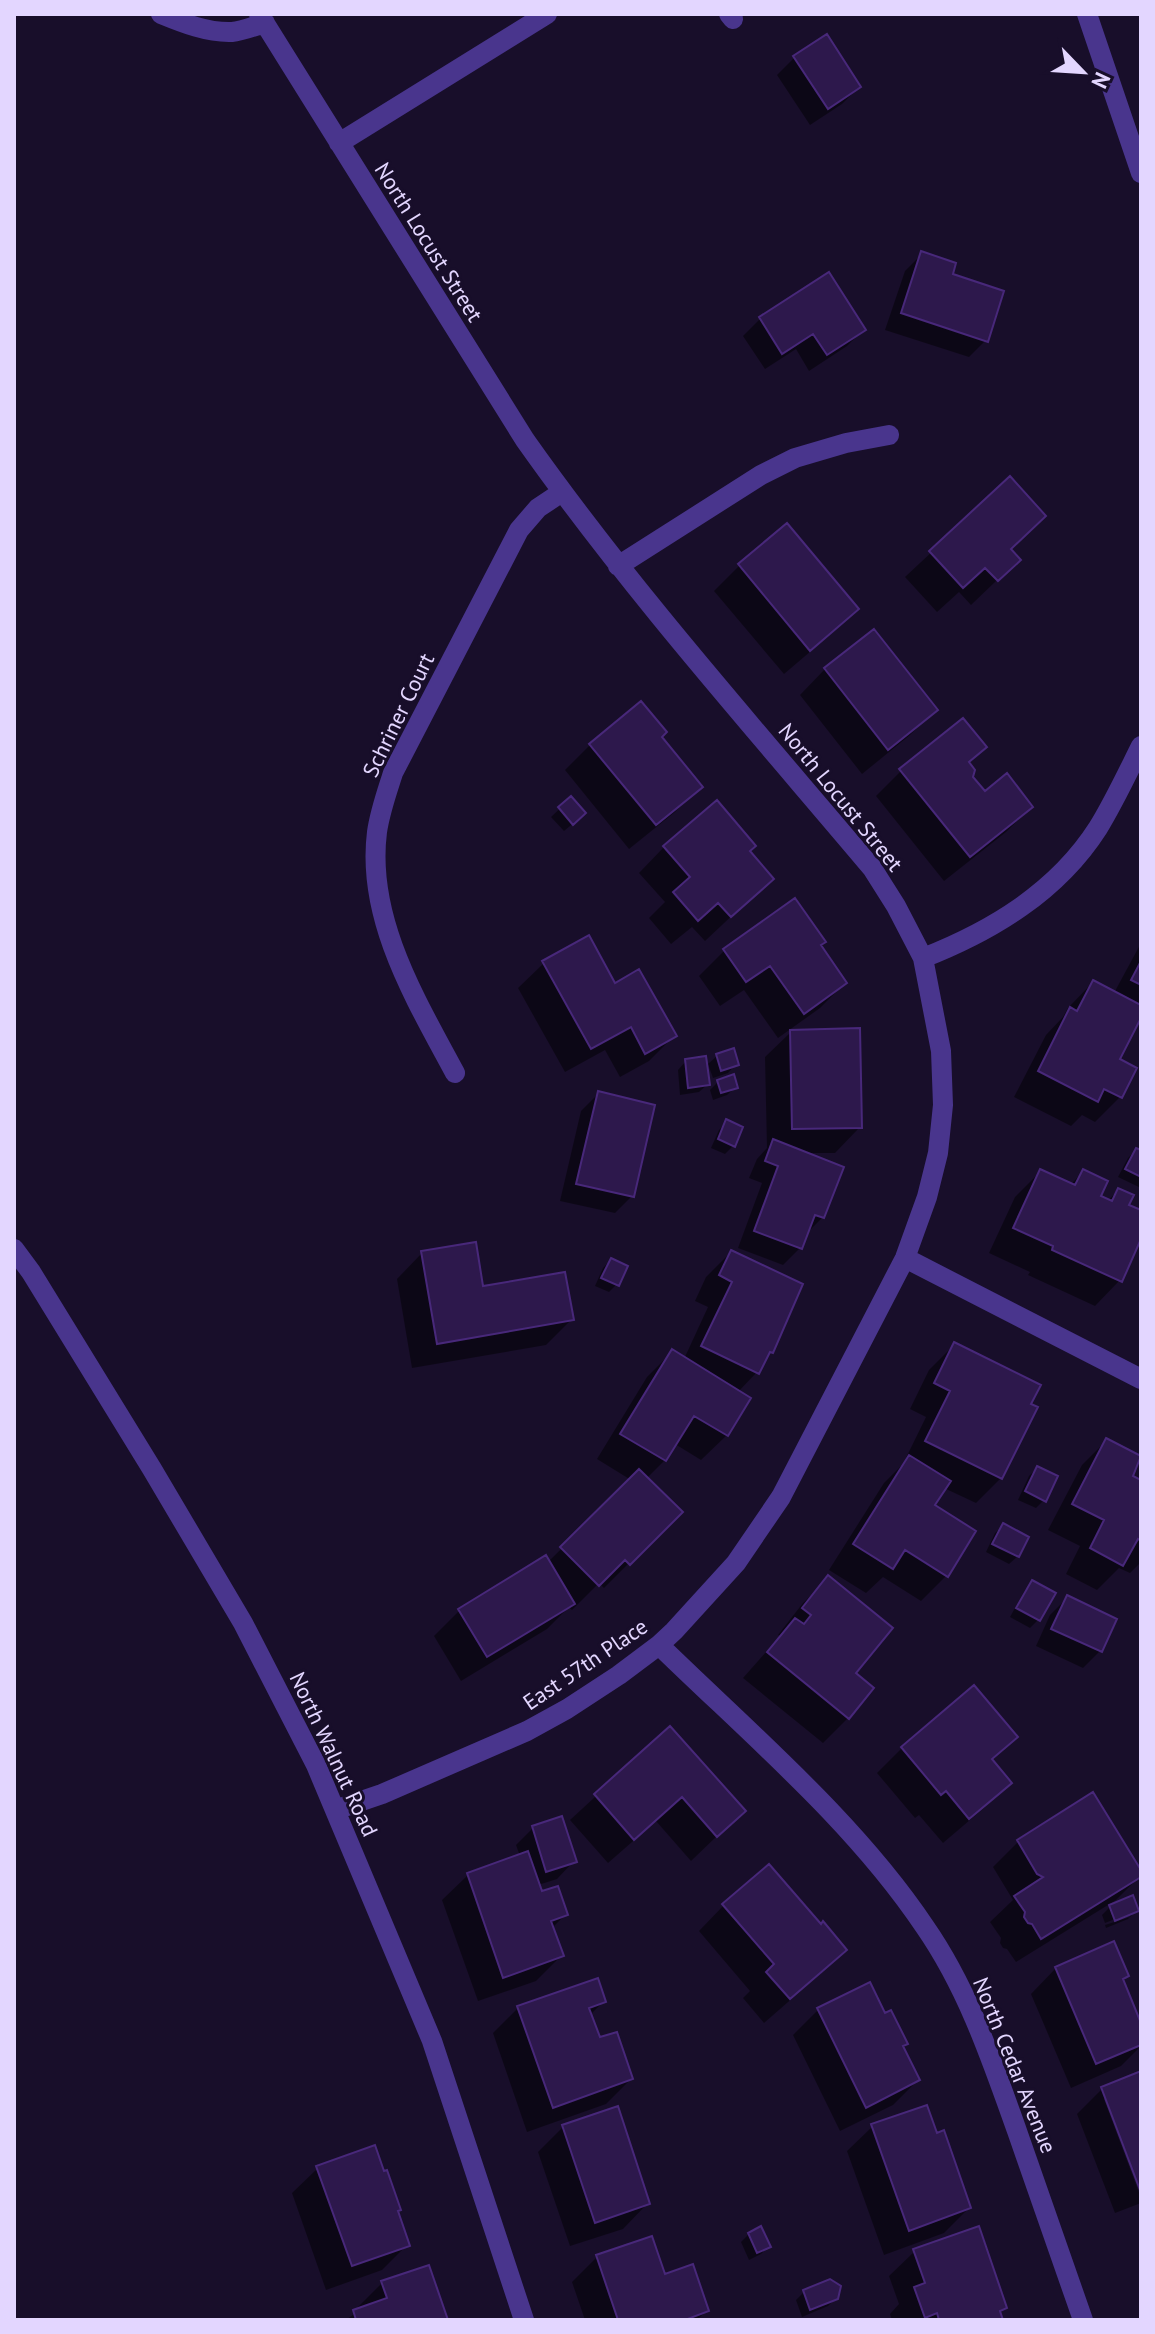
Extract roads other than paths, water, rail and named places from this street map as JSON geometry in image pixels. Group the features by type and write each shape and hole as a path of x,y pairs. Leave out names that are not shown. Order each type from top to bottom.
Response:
{"street":[{"path":"161,14 191,26 229,32 262,18"},
{"path":"339,143 547,14"},
{"path":"1087,14 1141,173"},
{"name":"North Locust Street","path":"262,18 525,440 618,566 872,868 923,958 941,1051 943,1105 938,1153 927,1197 905,1258"},
{"path":"618,566 761,475 795,458 846,443 889,435"},
{"name":"Schriner Court","path":"455,1073 403,975 384,914 377,873 377,835 381,813 393,773 519,530 538,508 562,492"},
{"path":"923,958 965,941 999,922 1056,880 1096,831 1141,746"},
{"name":"North Walnut Road","path":"14,1249 152,1469 243,1623 316,1765 432,2041 524,2320"},
{"path":"905,1258 1141,1379"},
{"name":"East 57th Place","path":"335,1810 382,1794 527,1731 580,1701 659,1645 736,1563 781,1497 905,1258"},
{"name":"North Cedar Avenue","path":"659,1645 828,1809 886,1872 927,1929 963,1991 994,2065 1083,2320"}]}
